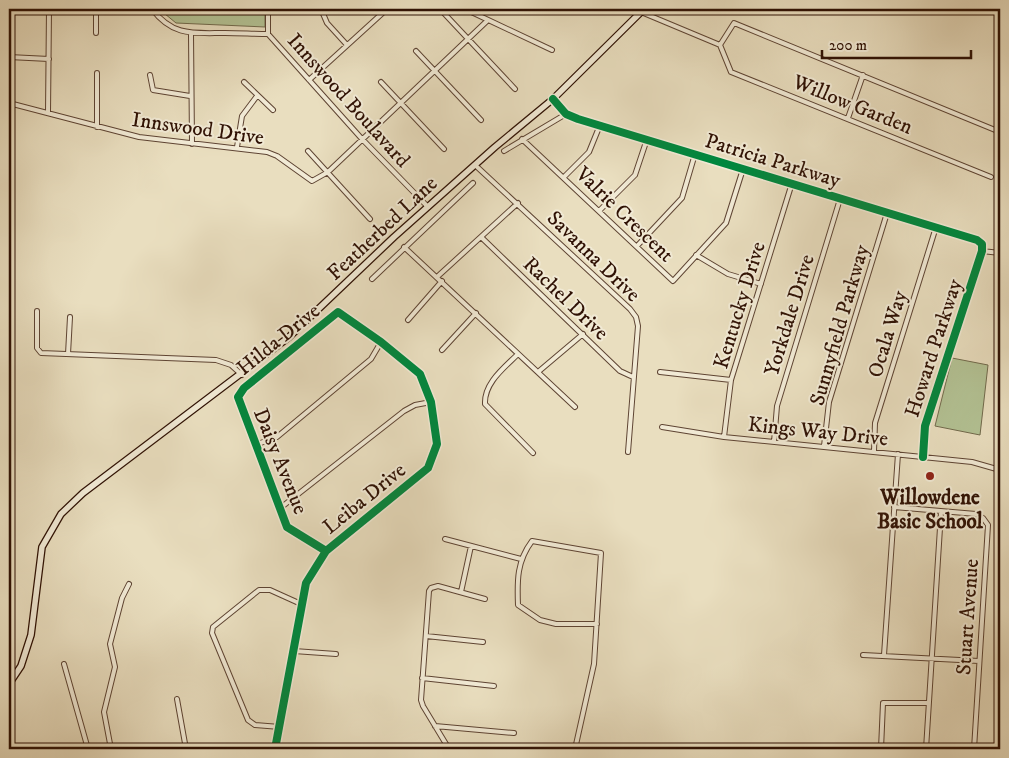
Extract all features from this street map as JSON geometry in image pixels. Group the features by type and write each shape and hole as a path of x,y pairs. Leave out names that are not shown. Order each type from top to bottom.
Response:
{"main road":[{"name":"Featherbed Lane","path":"9,684 21,666 31,635 42,547 62,514 89,489 277,347 428,207 553,98 643,10"}],"street":[{"path":"48,112 49,9"},
{"path":"96,9 96,33"},
{"name":"Innswood Boulavard","path":"152,9 160,19 174,28 192,34 268,34"},
{"name":"Innswood Boulavard","path":"268,9 268,34 362,139 428,207"},
{"path":"322,9 328,23 347,45"},
{"path":"309,80 387,9"},
{"path":"440,9 515,89"},
{"path":"464,9 552,50"},
{"path":"643,10 720,45 734,23 1000,132"},
{"path":"328,172 402,104 434,70 488,20"},
{"path":"192,34 190,96 192,144"},
{"name":"Willow Garden","path":"720,45 731,72 991,177"},
{"path":"416,50 481,120"},
{"path":"9,58 48,59"},
{"path":"97,73 98,126"},
{"path":"150,74 153,90 190,96"},
{"path":"848,118 863,75"},
{"path":"244,82 273,110"},
{"path":"381,82 444,149"},
{"path":"237,147 242,116 257,96"},
{"path":"504,151 566,114 553,98"},
{"name":"Innswood Drive","path":"9,103 140,137 267,152 276,156 312,181 328,172"},
{"name":"Patricia Parkway","path":"566,114 978,240 982,244 982,251"},
{"path":"564,177 589,152 600,125"},
{"name":"Valrie Crescent","path":"522,139 672,281 726,223 743,169"},
{"path":"599,212 635,175 647,139"},
{"path":"308,151 370,219"},
{"path":"637,246 682,198 695,154"},
{"name":"Savanna Drive","path":"475,165 630,309 636,317 638,326 628,452"},
{"path":"372,279 472,183"},
{"name":"Kentucky Drive","path":"724,437 731,380 792,184"},
{"name":"Yorkdale Drive","path":"774,442 777,406 840,198"},
{"path":"437,277 518,204"},
{"name":"Sunnyfield Parkway","path":"824,446 829,402 887,213"},
{"name":"Ocala Way","path":"874,451 875,423 936,227"},
{"name":"Rachel Drive","path":"480,237 620,371 633,377"},
{"path":"404,247 442,280 575,408"},
{"path":"982,251 1000,253"},
{"name":"Howard Parkway","path":"923,457 926,426 982,251"},
{"path":"696,255 728,274 761,284"},
{"path":"408,320 442,280"},
{"path":"36,311 37,350 41,353 216,360 231,365 242,374"},
{"name":"Leiba Drive","path":"275,749 306,583 326,551 428,468 437,444 431,402 420,374 381,342 338,312"},
{"name":"Hilda Drive","path":"240,393 338,312"},
{"path":"442,350 476,313"},
{"path":"68,354 70,317"},
{"path":"538,372 583,334"},
{"path":"255,445 277,437 371,358 381,342"},
{"path":"277,347 284,356"},
{"path":"518,354 488,385 484,394 485,404 533,453"},
{"path":"660,372 731,380"},
{"name":"Daisy Avenue","path":"240,393 240,403 278,510 287,527 326,551"},
{"path":"278,510 404,411 415,405 431,402"},
{"name":"Kings Way Drive","path":"662,427 724,437 972,462 1000,470"},
{"path":"884,655 898,454"},
{"name":"Stuart Avenue","path":"894,507 976,514 983,518 988,525 974,749"},
{"path":"926,749 941,512"},
{"path":"445,539 521,559"},
{"path":"575,749 594,664 597,624 601,553 532,541 522,554 517,584 518,605 540,620 556,624 597,624"},
{"path":"461,592 471,546"},
{"path":"111,749 104,712 115,667 110,644 122,598 129,584"},
{"path":"449,749 421,700 431,588 438,586 485,599"},
{"path":"280,727 255,725 248,720 212,633 213,626 259,590 270,590 301,604"},
{"path":"426,636 482,642"},
{"path":"294,651 336,654"},
{"path":"863,655 979,661"},
{"path":"64,664 88,749"},
{"path":"422,678 494,686"},
{"path":"177,699 186,749"},
{"path":"881,749 883,703 928,703"},
{"path":"435,726 514,733"}],"green space":[{"path":"159,9 265,9 265,27 176,23"},
{"path":"952,358 988,365 980,435 935,426"}],"cycle path":[{"path":"553,99 566,114 578,119 977,240 982,244 982,251 925,426 923,457"},
{"path":"275,749 306,583 326,551 428,468 437,444 431,402 420,374 381,342 338,312 244,388 238,397 287,527 326,551"}],"place":[{"name":"Willowdene Basic School","path":"930,476"}]}
